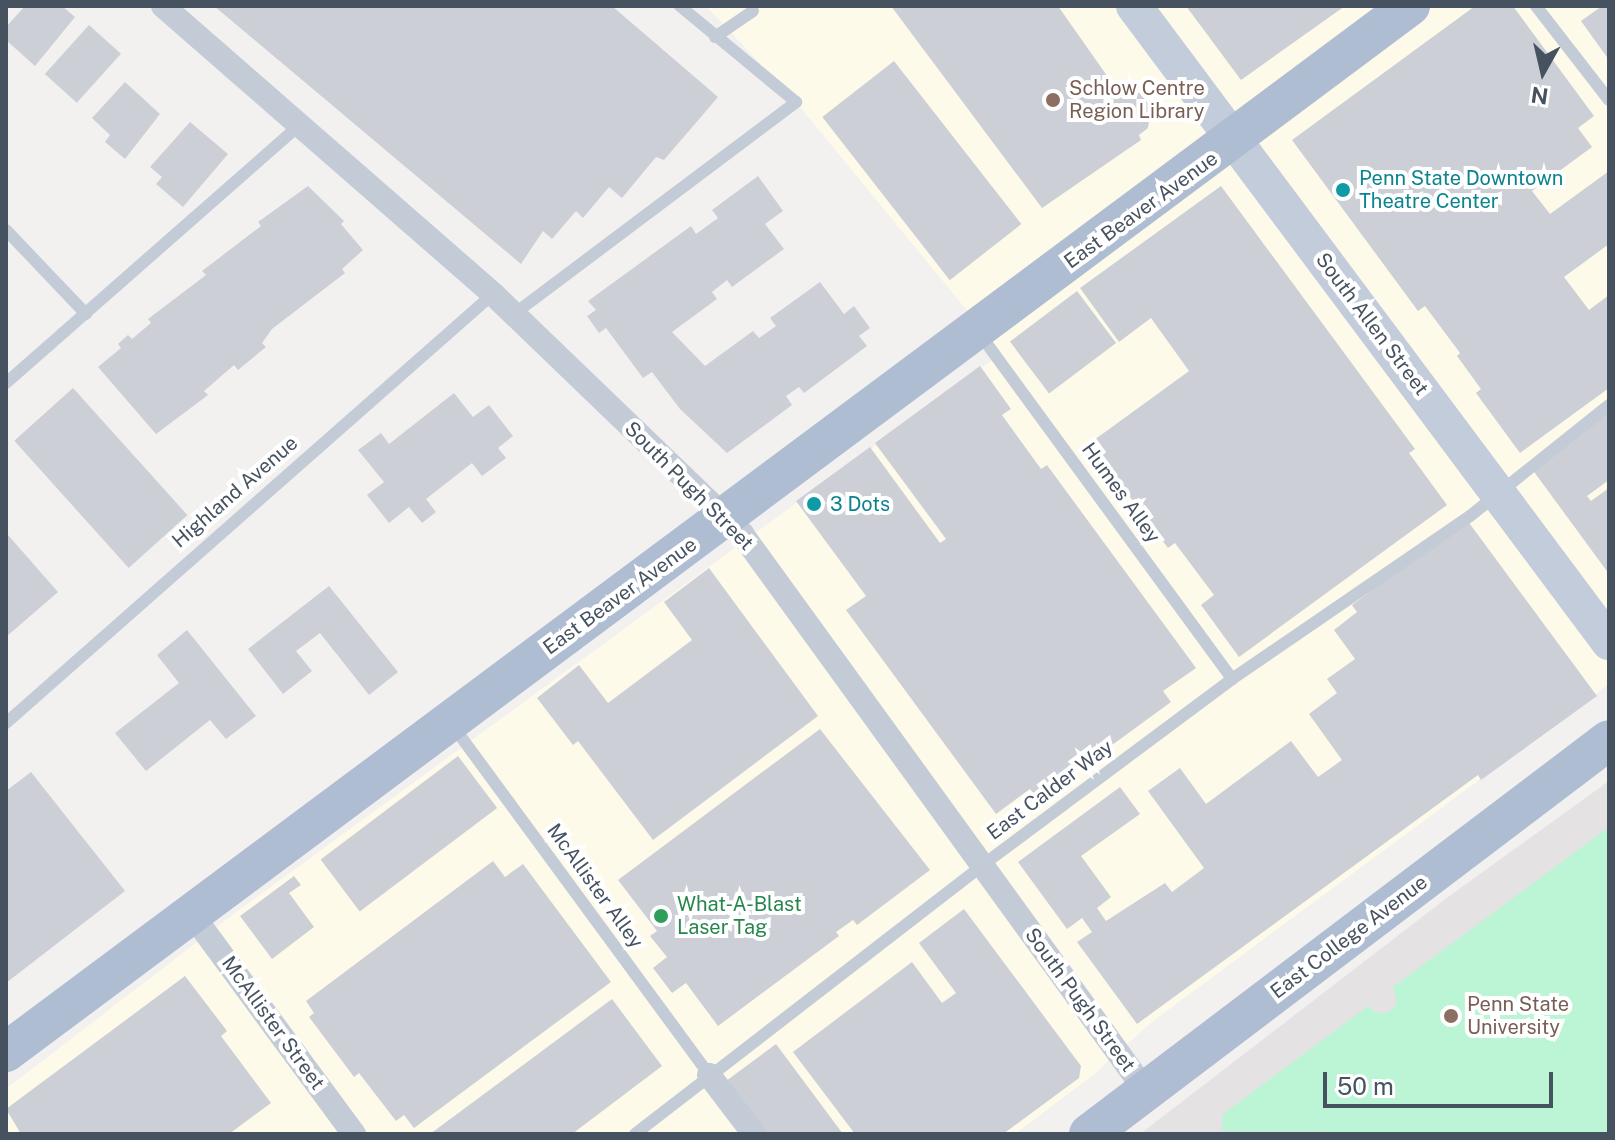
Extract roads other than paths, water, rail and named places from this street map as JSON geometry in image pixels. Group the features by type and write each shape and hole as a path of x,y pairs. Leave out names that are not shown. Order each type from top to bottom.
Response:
{"main road":[{"name":"East Beaver Avenue","path":"6,1052 1235,141 1410,6"},
{"name":"East College Avenue","path":"1089,1134 1609,740"}],"street":[{"name":"South Pugh Street","path":"163,6 493,294 726,518 984,864 1146,1091"},
{"name":"South Allen Street","path":"1134,6 1609,642"},
{"name":"McAllister Street","path":"191,913 354,1134"},
{"path":"709,1075 754,1134"}],"lane":[{"path":"514,314 796,102 680,6"},
{"path":"1536,6 1609,100"},
{"path":"715,37 753,11"},
{"path":"6,383 299,126"},
{"path":"6,230 86,314"},
{"name":"Highland Avenue","path":"6,723 493,294"},
{"name":"Humes Alley","path":"977,330 1232,679"},
{"name":"East Calder Way","path":"635,1134 984,864 1232,679 1498,492 1609,405"},
{"name":"McAllister Alley","path":"449,721 709,1075"}],"place":[{"name":"Schlow Centre Region Library","path":"1053,100"},
{"name":"Penn State Downtown Theatre Center","path":"1343,190"},
{"name":"3 Dots","path":"814,504"},
{"name":"What-A-Blast Laser Tag","path":"661,916"},
{"name":"Penn State University","path":"1451,1016"}]}
